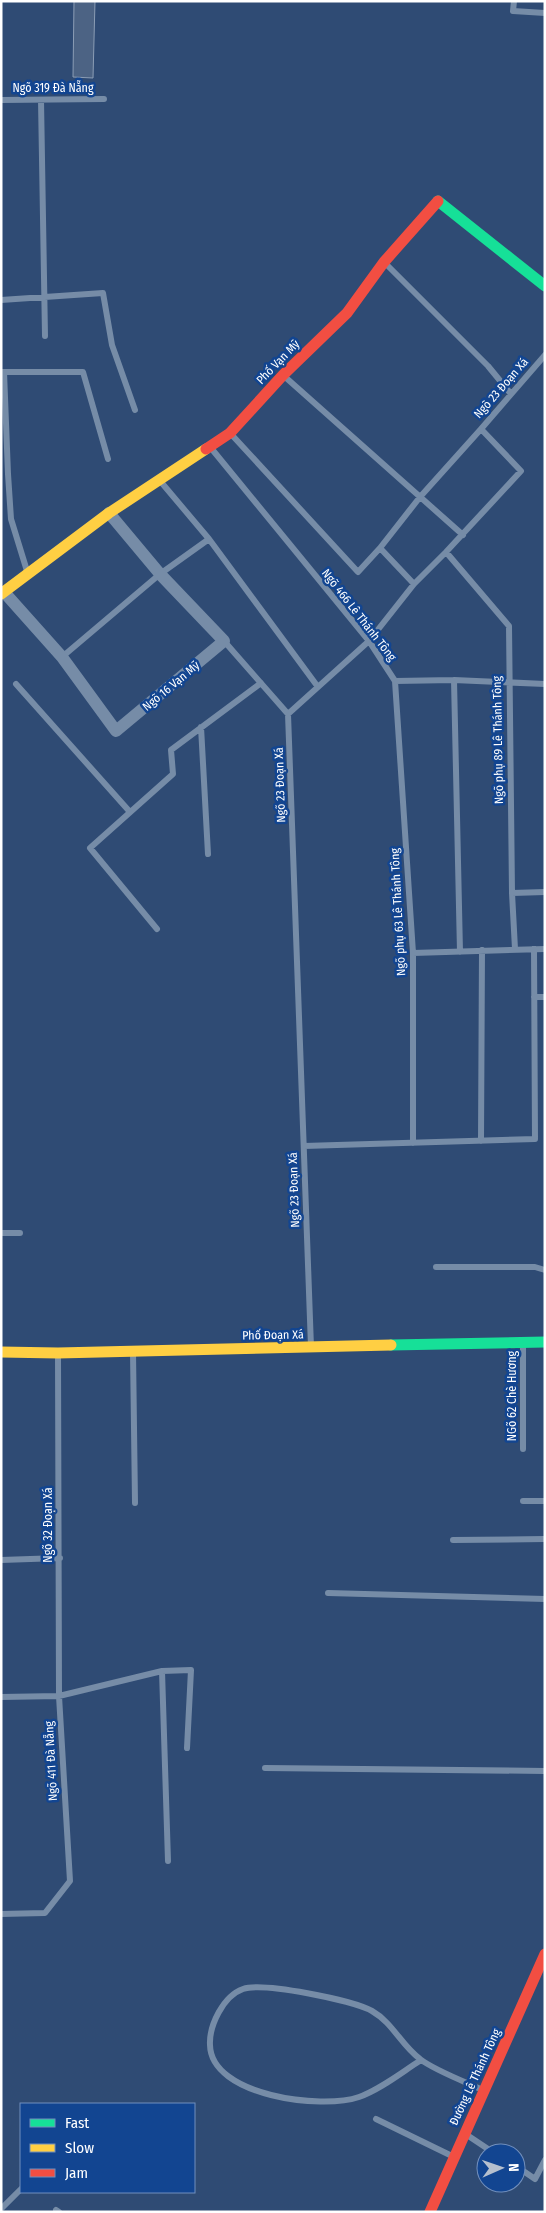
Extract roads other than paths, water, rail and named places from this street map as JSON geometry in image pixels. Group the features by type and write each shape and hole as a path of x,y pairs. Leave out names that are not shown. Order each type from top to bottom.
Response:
{"street":[{"name":"Phố Vạn Mỹ","path":"2,593 109,513 230,433 283,375 347,313 384,262 438,200 545,286"},
{"path":"109,513 160,574 224,641"},
{"name":"Ngõ 16 Vạn Mỹ","path":"2,593 62,657 116,731 224,641"},
{"name":"Phố Đoạn Xá","path":"1,1352 58,1353 545,1342"},
{"name":"Đường Lê Thánh Tông","path":"430,2212 453,2156 545,1954"}],"lane":[{"path":"514,1 513,11 545,13"},
{"name":"Ngõ 319 Đà Nẵng","path":"1,100 104,99"},
{"path":"41,100 45,336"},
{"path":"384,262 488,366 510,394"},
{"path":"1,300 103,293 112,345 135,410"},
{"name":"Ngõ 23 Đoạn Xá","path":"311,1348 288,714 369,641 414,584 463,535 521,472 481,429 545,355"},
{"path":"28,573 11,519 3,372 83,372 108,459"},
{"path":"283,375 463,535"},
{"path":"230,433 358,572 380,548 420,497 481,429"},
{"name":"Ngõ 466 Lê Thánh Tông","path":"210,447 369,641 396,681 454,680 545,684"},
{"path":"159,479 209,539 318,687"},
{"path":"62,657 160,574 209,539"},
{"path":"380,548 414,584"},
{"name":"Ngõ phụ 89 Lê Thánh Tông","path":"446,552 509,626 508,682 512,893 515,949"},
{"path":"224,641 288,714"},
{"path":"454,680 460,952"},
{"name":"Ngõ phụ 63 Lê Thánh Tông","path":"396,681 413,953 414,1143"},
{"path":"157,929 90,848 173,774 171,750 261,683"},
{"path":"16,684 130,812"},
{"path":"201,727 208,854"},
{"path":"512,893 545,892"},
{"path":"304,1146 535,1139 534,949"},
{"path":"413,953 545,949"},
{"path":"481,1141 482,950"},
{"path":"534,997 545,997"},
{"path":"536,1100 545,1100"},
{"path":"1,1233 20,1233"},
{"path":"436,1267 536,1267 545,1270"},
{"name":"NGõ 62 Chè Hương","path":"523,1343 523,1449"},
{"path":"132,1351 135,1503"},
{"name":"Ngõ 32 Đoạn Xá","path":"58,1353 59,1696"},
{"path":"523,1501 545,1501"},
{"path":"453,1540 545,1539"},
{"path":"1,1560 60,1558"},
{"path":"328,1593 545,1599"},
{"path":"1,1697 59,1696 162,1671 191,1670 187,1748"},
{"path":"162,1671 168,1861"},
{"name":"Ngõ 411 Đà Nẵng","path":"1,1914 45,1913 70,1881 59,1696"},
{"path":"265,1768 545,1771"},
{"path":"421,2060 360,2096 342,2100 308,2101 260,2092 224,2074 214,2064 209,2038 219,2012 227,2001 242,1989 256,1987 337,1998 371,2010 393,2028 410,2050 421,2060 484,2091"},
{"path":"376,2119 453,2156"},
{"path":"464,2133 479,2143"},
{"path":"526,2172 536,2179 545,2160"},
{"path":"1,2209 20,2190"}]}
